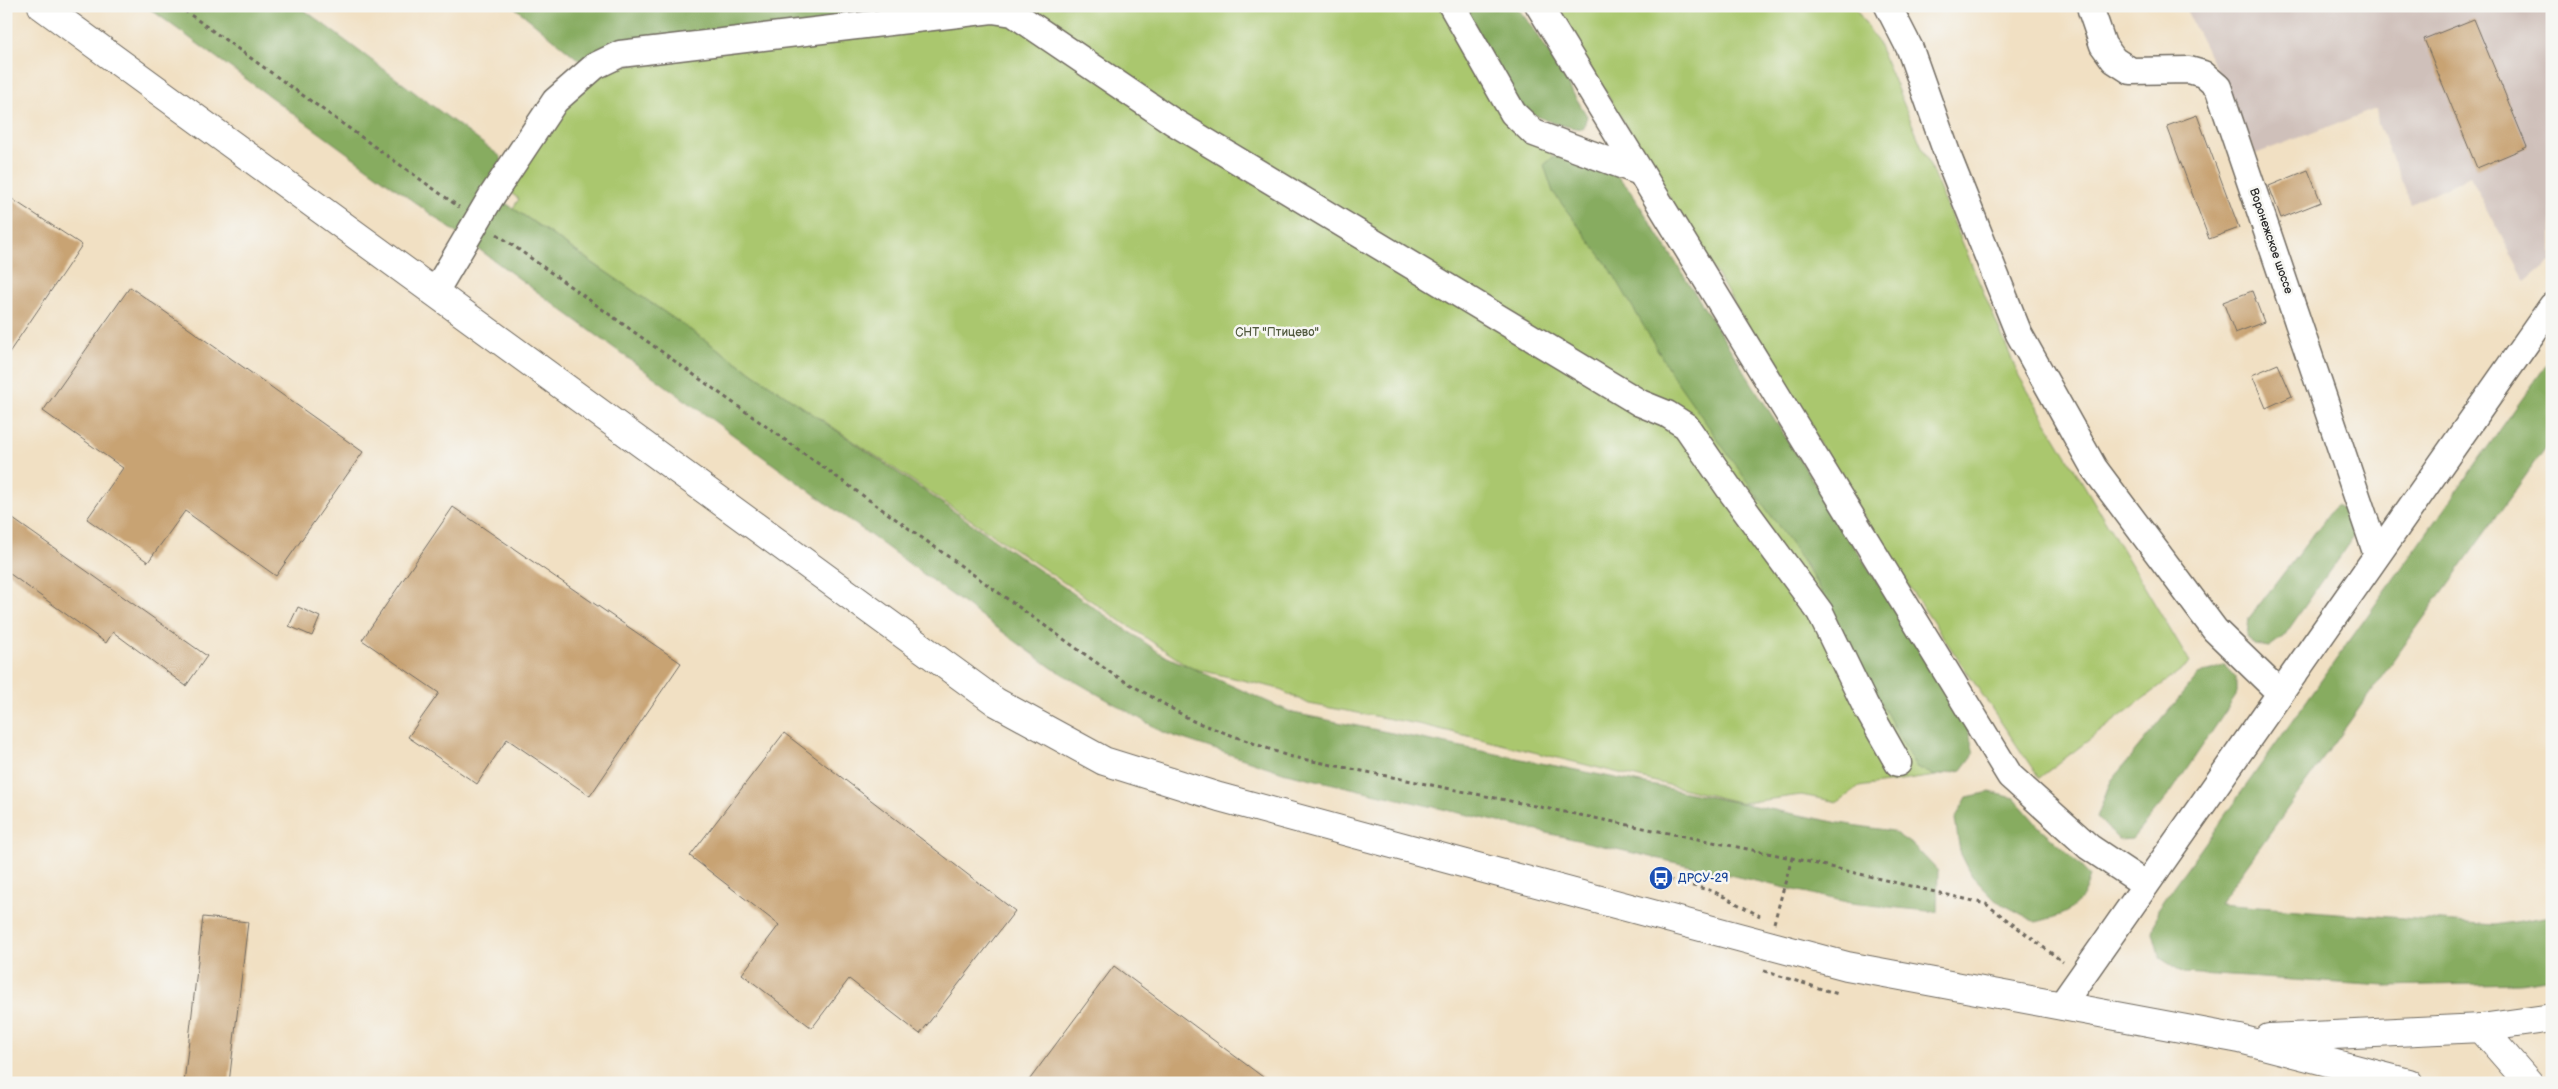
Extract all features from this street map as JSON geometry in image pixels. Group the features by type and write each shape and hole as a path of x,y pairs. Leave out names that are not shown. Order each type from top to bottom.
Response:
{"main road":[{"path":"42,6 996,702 1104,761 1219,797 1847,966 2240,1040 2409,1083"},
{"path":"2240,1040 2481,1028 2552,1018"},
{"path":"2481,1028 2529,1083"},
{"path":"2372,1074 2364,1057 2366,1049 2372,1040 2385,1034"}],"street":[{"path":"1452,6 1513,113 1534,132 1640,172"},
{"path":"1539,6 2010,776 2089,846 2146,885"},
{"path":"1888,6 1910,49 1949,159 2020,334 2094,468 2215,630 2280,693"},
{"path":"435,292 477,220 555,101 595,66 620,54 993,8 1013,13 1181,126 1503,322 1640,403 1666,414 1686,426 1820,612 1865,705 1898,763"},
{"name":"Воронежское шоссе","path":"2092,10 2103,45 2114,60 2131,71 2189,70 2203,74 2218,87 2377,555"},
{"path":"2061,1006 2552,306"}],"path":[{"path":"178,6 1111,673 1193,721 1288,756 1792,858 1986,904 2082,976"},
{"path":"1661,878 1713,891 1763,917"},
{"path":"1769,919 1775,920"}],"shaded area":[{"path":"2184,6 2552,6 2552,260 2526,282 2470,176 2411,204 2378,124 2376,109 2255,154 2234,104"}],"green space":[{"path":"146,6 299,6 501,157 504,202 1163,655 1293,713 1839,823 1892,831 1914,846 1938,871 1937,912 1851,903 1286,773 1165,733 1052,668"},
{"path":"513,6 934,6 584,64"},
{"name":"СНТ \"Птицево\"","path":"1013,6 1460,6 1935,776 1859,787 1838,802 1801,795 1742,803 1423,725 1309,704 1276,688 1191,668 785,395 513,208 519,199 508,191 561,102 600,70"},
{"path":"1464,6 1516,6 1536,32 1587,116 1583,129 1547,120 1525,108 1515,97 1495,66"},
{"path":"1553,6 1854,6 1877,41 2019,376 2190,663 2039,778 1888,556"},
{"path":"1560,151 1610,168 1630,190 1967,725 1974,754 1962,770 1935,776 1915,766 1810,571 1671,373 1611,270 1553,192 1544,165"},
{"path":"2552,362 2552,439 2219,904 2495,925 2552,916 2552,978 2520,983 2385,986 2184,973 2160,958 2153,933 2158,909 2547,364"},
{"path":"2336,505 2351,512 2358,530 2284,636 2269,647 2254,645 2247,636 2249,618"},
{"path":"2225,665 2236,677 2236,696 2172,791 2132,839 2119,840 2097,817 2111,781 2198,675"},
{"path":"1990,792 2014,798 2040,828 2090,876 2082,896 2065,913 2036,922 1995,900 1972,876 1960,852 1955,819 1967,797"}],"building":[{"path":"2474,19 2527,147 2477,168 2424,39"},
{"path":"2197,115 2239,228 2209,239 2167,126"},
{"path":"2308,170 2321,202 2281,218 2269,186"},
{"path":"6,195 82,245 6,357"},
{"path":"130,287 363,452 276,576 185,511 148,562 87,519 123,468 43,411"},
{"path":"2252,291 2264,322 2235,333 2223,302"},
{"path":"2278,364 2292,396 2266,408 2252,375"},
{"path":"453,507 681,663 590,796 507,739 477,784 408,737 439,693 362,640"},
{"path":"6,514 207,656 186,686 113,632 106,643 6,571"},
{"path":"298,607 320,617 312,636 289,626"},
{"path":"784,733 1015,911 920,1034 849,979 812,1028 742,974 779,925 690,856"},
{"path":"203,917 248,922 229,1083 184,1083"},
{"path":"1114,966 1271,1083 1027,1083"}],"place":[{"name":"ДРСУ-29","path":"1661,878"}]}
